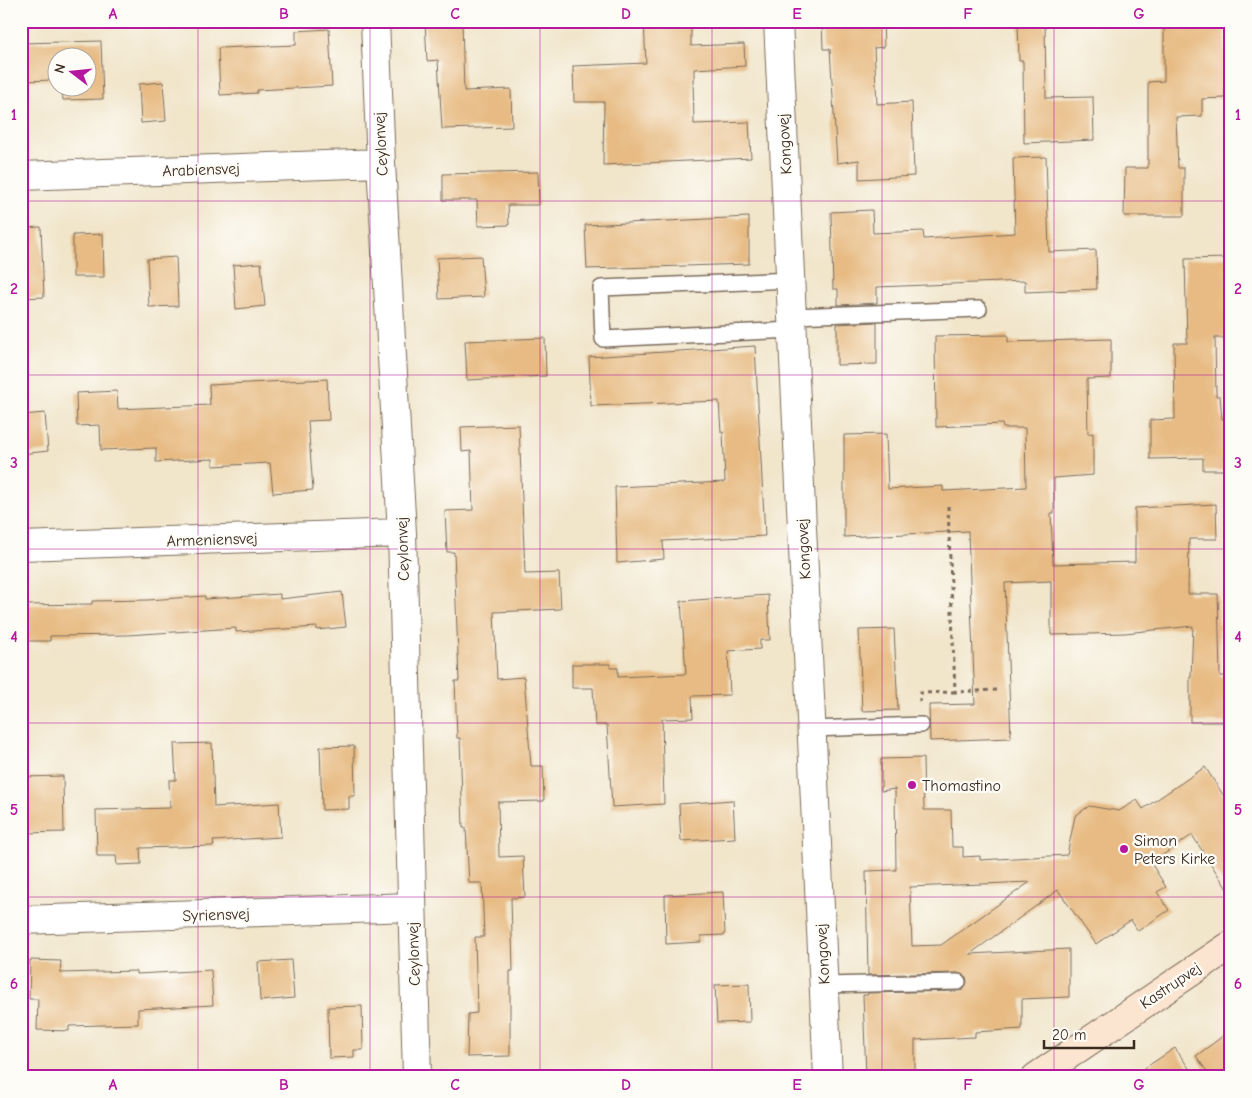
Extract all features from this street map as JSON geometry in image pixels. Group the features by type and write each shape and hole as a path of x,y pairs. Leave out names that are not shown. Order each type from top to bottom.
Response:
{"street":[{"name":"Ceylonvej","path":"374,21 402,533 417,1077"},
{"name":"Kongovej","path":"778,21 828,1077"},
{"name":"Arabiensvej","path":"21,176 381,163"},
{"name":"Armeniensvej","path":"21,546 402,533"},
{"name":"Syriensvej","path":"21,920 412,907"},
{"name":"Kastrupvej","path":"1036,1077 1231,945"}],"lane":[{"path":"791,280 601,288 602,339 979,309"},
{"path":"812,729 921,725"},
{"path":"824,985 958,982"}],"path":[{"path":"948,506 955,692"},
{"path":"921,725 920,693 996,690"}],"building":[{"path":"425,21 462,21 464,91 511,89 512,127 442,129 438,60 427,61"},
{"path":"644,21 672,21 673,29 691,28 691,46 744,44 745,66 694,69 694,124 749,122 751,158 603,165 604,102 574,102 573,66 646,63"},
{"path":"822,21 883,21 884,47 874,48 877,104 912,102 914,176 859,179 859,160 837,163 830,49 823,49"},
{"path":"1018,21 1045,21 1046,98 1093,97 1094,140 1024,143 1023,61 1019,61"},
{"path":"1164,21 1225,21 1225,98 1202,99 1202,116 1176,117 1178,168 1184,168 1184,216 1124,216 1125,168 1148,168 1148,82 1164,81"},
{"path":"329,29 332,86 257,90 257,93 220,95 218,48 296,45 296,31"},
{"path":"101,41 103,99 63,100 63,98 98,98 98,48 48,48 48,80 21,81 21,43"},
{"path":"163,82 166,121 141,123 139,84"},
{"path":"1046,157 1049,252 1096,250 1097,289 1025,292 1025,281 877,287 877,303 838,305 838,289 833,289 831,212 872,210 873,233 923,231 924,239 1015,233 1013,158"},
{"path":"538,172 539,205 508,205 509,225 478,226 477,200 443,200 443,174"},
{"path":"749,217 749,264 587,269 585,225"},
{"path":"41,227 44,297 21,298 21,228"},
{"path":"103,234 104,277 73,277 73,235"},
{"path":"481,256 484,297 439,299 437,258"},
{"path":"176,257 178,306 149,307 147,259"},
{"path":"1230,258 1231,338 1215,338 1216,396 1220,396 1222,419 1230,419 1231,456 1225,456 1227,470 1203,470 1203,458 1150,459 1150,420 1175,419 1174,343 1187,343 1185,259"},
{"path":"261,263 265,306 236,309 233,265"},
{"path":"877,322 877,364 837,365 837,324"},
{"path":"1008,335 1008,342 1111,339 1111,378 1087,379 1088,434 1093,433 1093,475 1054,478 1054,513 1051,513 1053,564 1135,562 1135,508 1216,504 1217,539 1189,539 1188,594 1218,594 1220,676 1230,676 1231,722 1190,722 1193,626 1125,633 1051,635 1051,581 1005,583 1011,738 930,741 929,705 975,704 968,531 844,537 844,435 886,434 888,489 943,486 943,491 1026,487 1025,428 1003,428 1002,424 936,427 935,336"},
{"path":"545,338 546,376 467,380 465,341"},
{"path":"755,346 765,536 663,541 664,559 617,563 615,487 725,482 723,432 721,432 719,401 591,406 589,357"},
{"path":"327,379 329,420 308,421 313,490 273,493 270,463 213,466 213,459 156,462 156,448 101,450 100,425 77,426 76,393 117,391 118,409 210,405 209,385"},
{"path":"45,413 48,451 21,454 21,415"},
{"path":"519,425 525,574 559,573 561,609 494,612 497,679 524,677 531,766 543,766 544,801 498,802 499,857 523,856 525,897 511,898 513,971 510,971 510,1056 467,1057 468,1014 477,1013 475,937 484,937 482,883 469,883 466,828 463,828 460,738 457,738 455,681 459,681 454,552 447,552 445,511 473,510 471,451 462,452 461,427"},
{"path":"342,592 346,627 317,630 317,627 236,632 236,628 127,635 50,636 50,641 25,641 25,605 92,604 92,601 205,596 205,599 280,594 280,599"},
{"path":"768,595 770,640 760,640 760,649 728,651 730,695 692,696 693,718 662,719 664,804 612,807 607,725 595,725 593,688 572,688 572,664 610,664 610,668 618,668 618,677 686,674 681,601"},
{"path":"894,629 898,710 862,711 859,630"},
{"path":"212,743 214,807 279,803 281,837 213,841 214,846 140,848 141,864 117,865 116,856 97,856 96,810 170,808 169,780 176,780 174,744"},
{"path":"354,746 355,796 349,796 349,809 322,810 320,747"},
{"path":"923,758 924,810 951,810 952,847 963,847 963,857 980,856 980,860 1067,855 1075,816 1089,806 1119,811 1137,800 1143,809 1205,767 1231,807 1231,895 1192,835 1151,863 1166,887 1157,892 1169,910 1138,931 1131,920 1096,944 1058,890 970,954 1069,949 1069,997 1022,999 1022,1029 975,1032 975,1037 915,1040 915,1077 866,1077 863,995 868,995 868,993 958,991 963,990 967,982 966,977 958,973 868,975 866,871 896,870 895,789 881,791 881,759","holes":["1030,882 941,945 912,946 910,887"]},
{"path":"63,776 64,832 24,833 23,777"},
{"path":"733,800 735,838 681,841 679,804"},
{"path":"723,892 725,935 701,936 701,942 666,944 665,895"},
{"path":"30,960 61,961 60,973 137,971 137,974 211,970 213,1005 138,1009 138,1024 69,1026 69,1031 37,1030 38,999 29,999"},
{"path":"291,960 294,998 260,1001 258,962"},
{"path":"749,984 750,1022 717,1023 715,985"},
{"path":"362,1006 363,1050 354,1050 354,1057 329,1058 328,1007"},
{"path":"1231,1030 1231,1077 1211,1077 1196,1056"},
{"path":"1175,1048 1195,1077 1131,1077"}],"place":[{"name":"Thomastino","path":"912,785"},
{"name":"Simon Peters Kirke","path":"1124,849"}]}
